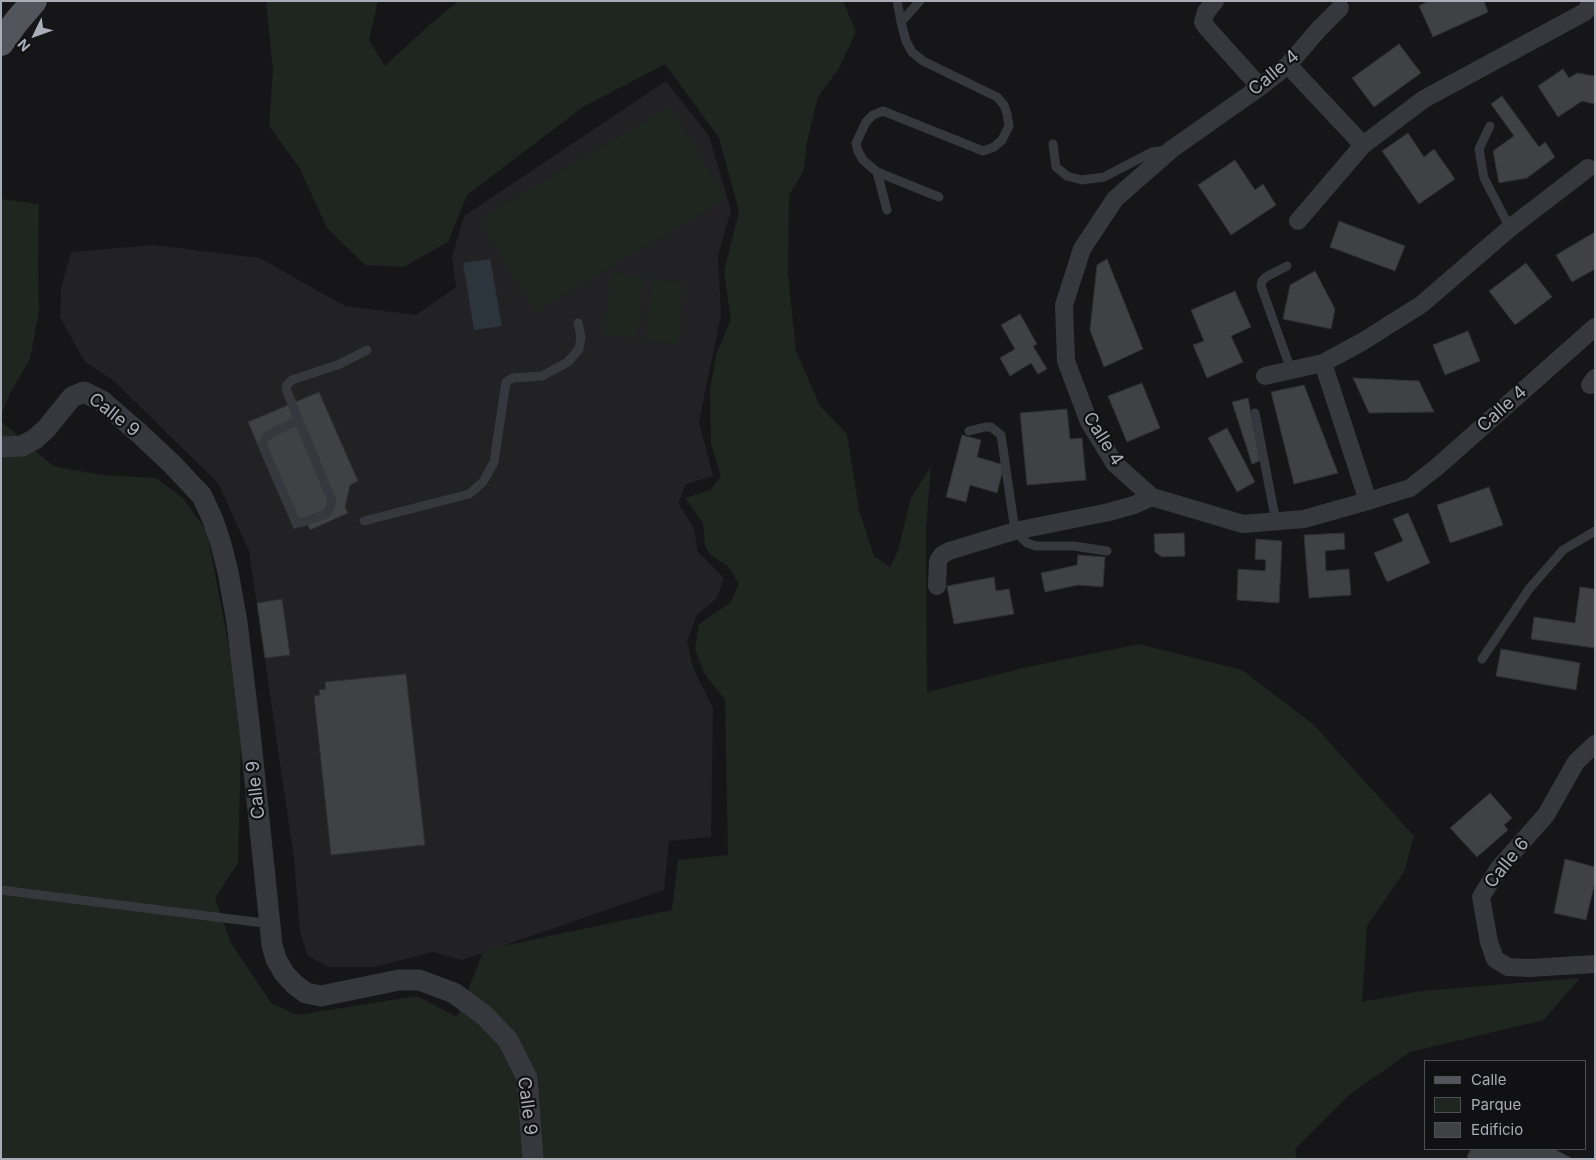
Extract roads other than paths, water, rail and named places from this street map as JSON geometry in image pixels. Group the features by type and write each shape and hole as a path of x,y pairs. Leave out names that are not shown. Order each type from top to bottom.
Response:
{"main road":[{"path":"1,42 34,1"}],"street":[{"path":"1215,1 1206,12 1203,22 1260,87"},
{"path":"1298,221 1363,145 1424,99 1585,12 1592,1"},
{"name":"Calle 4","path":"1334,5 1319,29 1288,65 1172,150 1115,199 1082,249 1064,305 1066,361 1089,422 1115,464 1152,497 1243,524 1304,519 1368,501 1410,488 1437,467 1595,327"},
{"path":"1288,65 1363,145"},
{"path":"1266,376 1323,363 1362,342 1422,304 1510,228 1588,168"},
{"path":"1323,363 1368,501"},
{"name":"Calle 9","path":"1,447 22,446 35,439 46,429 72,397 84,392 102,401 139,433 202,496 221,544 237,622 272,945 276,959 284,973 306,993 321,996 399,980 419,980 454,993 484,1015 508,1040 527,1078 532,1159"},
{"path":"937,586 938,561 942,555 949,551 1015,530 1109,512 1134,505 1152,497"},
{"name":"Calle 6","path":"1595,744 1576,762 1546,815 1499,868 1481,897 1489,942 1496,959 1508,967 1529,968 1595,964"}],"lane":[{"path":"897,1 906,41 912,52 922,61 998,97 1008,114 1009,126 1002,140 983,151 883,111 873,115 866,122 856,143 863,160 877,172 939,197"},
{"path":"901,22 920,1"},
{"path":"1490,126 1479,149 1484,178 1510,228"},
{"path":"1053,144 1056,167 1067,176 1082,180 1104,177 1152,152 1172,150"},
{"path":"877,172 887,210"},
{"path":"1287,266 1266,277 1262,281 1261,286 1291,370"},
{"path":"364,521 469,494 483,482 494,462 506,382 513,378 542,376 568,362 579,349 581,337 578,323"},
{"path":"298,420 268,435 262,444 296,522 300,523 326,514 332,500 298,420 286,389 287,385 292,380 340,364 367,350"},
{"path":"1255,413 1276,522"},
{"path":"969,431 991,427 1001,435 1015,530 1027,543 1036,546 1074,546 1107,551"},
{"path":"1482,659 1529,589 1563,550 1595,531"},
{"path":"1,890 271,924"}]}
